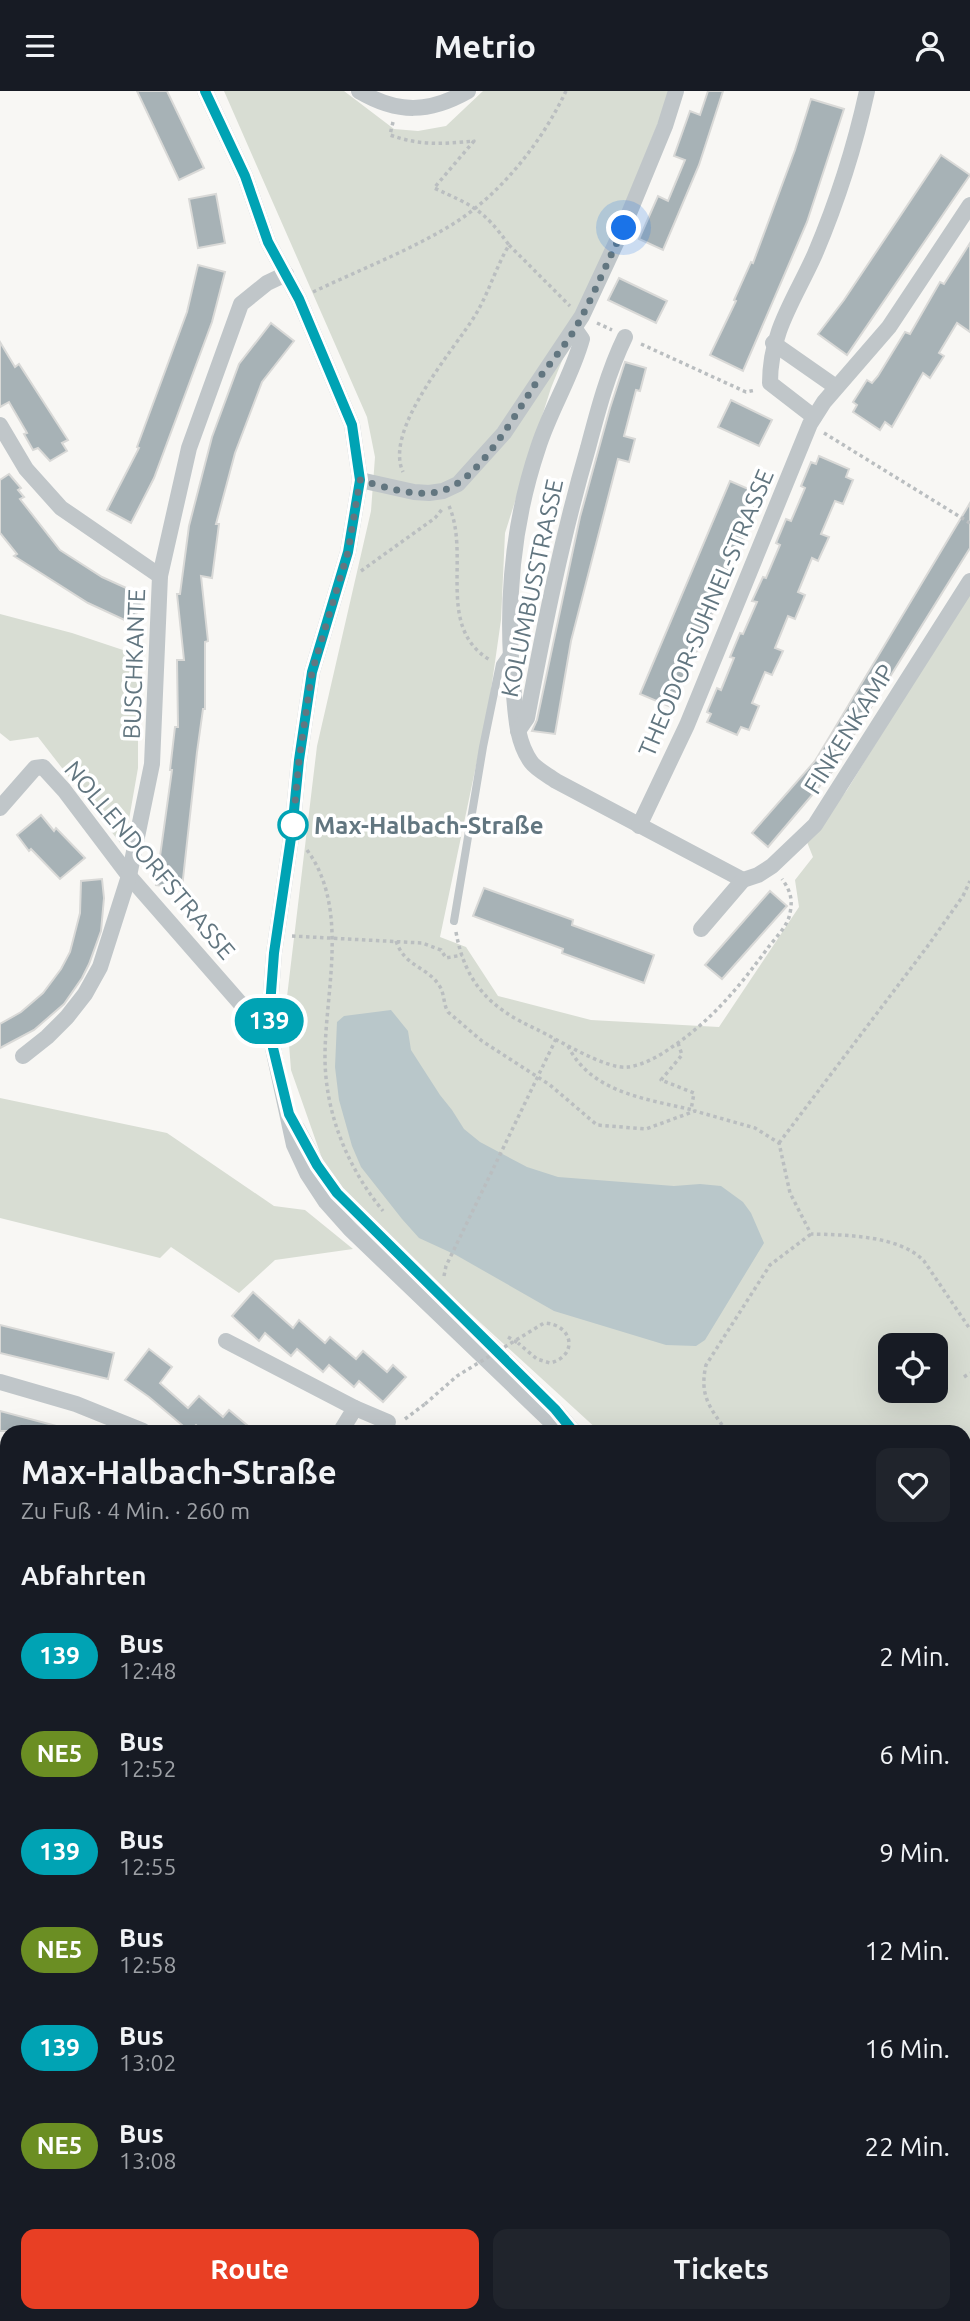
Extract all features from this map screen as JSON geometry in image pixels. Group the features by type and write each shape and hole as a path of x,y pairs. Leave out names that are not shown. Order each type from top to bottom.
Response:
{"street":[{"path":"205,91 245,176 268,242 299,299 352,425 360,480 348,552 312,672 276,935 269,1019 294,1145 307,1173 326,1202 350,1229 553,1425"},
{"path":"359,91 374,100 394,106 420,109 447,103 468,91"},
{"name":"KOLUMBUSSTRASSE","path":"443,491 458,484 497,442 582,320 624,228 676,91"},
{"path":"812,421 770,383 773,343 827,223 850,155 867,91"},
{"name":"THEODOR-SUHNEL-STRASSE","path":"639,826 687,725 812,421 836,387 889,327 970,205"},
{"name":"BUSCHKANTE","path":"23,1056 47,1037 85,994 100,967 129,876 152,764 160,576 189,448 241,303 267,283 286,274"},
{"name":"KOLUMBUSSTRASSE","path":"517,731 505,658 516,535 537,450 563,384 576,359 582,339 582,320"},
{"name":"KOLUMBUSSTRASSE","path":"517,731 527,718 581,471 620,334"},
{"path":"773,343 836,387"},
{"path":"0,425 26,468 61,507 160,576"},
{"path":"360,480 414,492 443,491"},
{"name":"FINKENKAMP","path":"701,929 743,880 772,866 815,825 970,581"},
{"path":"517,731 533,764 556,781 743,880"},
{"name":"NOLLENDORFSTRASSE","path":"0,808 35,768 43,767 64,790 129,876 240,1003 269,1019"},
{"path":"289,1114 317,1165 337,1193 568,1425"},
{"path":"226,1341 355,1408 388,1422"},
{"path":"0,1382 76,1404 128,1425"},
{"path":"345,1425 355,1408"}],"lane":[{"path":"454,921 483,747 505,658"}],"path":[{"path":"299,299 436,234 476,207 520,163 554,116 566,91"},
{"path":"392,124 390,135 425,145 474,141 434,188 476,207 531,269 582,320 620,334 746,392 753,392 770,383"},
{"path":"414,492 400,464 400,443 428,384 477,313 509,245"},
{"path":"812,421 970,523"},
{"path":"389,551 439,514 444,506 443,491"},
{"path":"443,491 456,530 459,618 464,634 472,647 488,659 505,658"},
{"path":"292,831 310,854 330,901 330,986 325,1052 327,1083 339,1133 348,1160 364,1187 386,1215"},
{"path":"779,1143 927,947 963,896 970,881"},
{"path":"454,921 462,955 480,991 500,1011 590,1057 627,1067 659,1056 721,1008 786,924 790,913 790,890"},
{"path":"276,935 396,941 433,946 441,950 446,958 462,955"},
{"path":"396,941 406,960 439,985 445,995 448,1012 482,1041 538,1076 597,1125 646,1129 693,1110"},
{"path":"446,1266 556,1038"},
{"path":"678,1043 682,1055 661,1080 694,1093 693,1110"},
{"path":"567,1044 579,1064 602,1083 618,1091 755,1128 779,1143 790,1193 811,1234"},
{"path":"722,1425 704,1395 706,1365 770,1265 811,1234 881,1240 906,1246 924,1261 970,1329"},
{"path":"388,1422 396,1425 457,1376 544,1323 563,1328 569,1342 564,1357 550,1363 537,1359 518,1343"},
{"path":"964,1377 970,1373"}],"shaded area":[{"path":"224,91 344,91 394,129 418,131 446,126 483,91 671,91 551,388 505,533 501,620 489,704 440,937 466,947 498,996 591,1020 719,1027 799,907 795,880 813,857 807,842 847,790 970,590 970,1425 592,1425 332,1187 291,1070 286,1005 317,746 371,511 375,457 367,417"},
{"path":"0,614 72,633 138,655 138,768 124,848 38,737 10,741 0,733"},
{"path":"391,1010 408,1031 411,1050 440,1095 464,1129 480,1142 527,1167 558,1177 674,1186 721,1186 743,1202 751,1213 764,1243 705,1340 696,1346 666,1345 554,1311 456,1255 419,1238 361,1167 339,1100 335,1067 337,1022 344,1016"},
{"path":"0,1098 167,1133 274,1206 305,1210 353,1249 275,1260 239,1293 171,1247 160,1258 0,1218"}],"building":[{"path":"137,91 167,91 204,168 179,180"},
{"path":"708,91 723,91 699,165 663,250 639,239 658,196 668,201 685,160 674,156 690,111 700,115"},
{"path":"811,99 844,109 807,222 743,371 710,355 751,262 753,263"},
{"path":"941,155 970,175 847,355 818,334 844,300"},
{"path":"216,194 225,243 198,248 189,199"},
{"path":"970,243 970,332 957,323 939,353 944,356 930,378 923,373 892,427 885,422 880,430 853,412 857,405 853,402 867,380 872,383 878,376 905,332 910,334 940,282 944,284"},
{"path":"198,265 225,272 212,322 154,478 131,523 107,510 139,448 137,447 187,312"},
{"path":"619,278 667,301 656,323 608,300"},
{"path":"271,323 294,341 262,382 235,453 216,524 219,524 212,578 201,576 208,641 205,642 205,709 197,752 182,888 156,885 172,770 175,727 178,727 177,660 184,660 177,594 180,594 189,526 212,437 239,364"},
{"path":"0,342 15,367 19,364 68,440 62,443 67,451 50,461 38,448 33,450 24,434 27,433 9,402 0,407"},
{"path":"625,362 646,368 640,391 636,390 624,436 635,439 629,462 618,459 571,641 555,734 532,731 537,720 580,517"},
{"path":"731,400 772,420 759,446 718,427"},
{"path":"819,456 849,469 846,477 853,480 843,504 835,501 821,534 829,537 818,561 812,558 798,592 805,595 795,619 788,616 775,648 783,651 772,675 765,672 752,703 759,706 749,730 741,727 737,735 707,722 711,714 707,712 717,688 721,690 734,658 730,657 757,602 752,601 763,577 766,578 780,545 776,543 786,519 791,521 805,488 801,486 811,462 816,464"},
{"path":"9,474 21,488 18,490 24,497 20,499 60,550 102,577 146,597 131,623 88,603 14,556 17,554 0,533 0,480"},
{"path":"730,481 762,495 673,708 640,694"},
{"path":"970,503 970,548 836,767 768,847 752,833 815,761"},
{"path":"41,815 54,831 56,828 85,858 60,879 31,849 29,851 17,835"},
{"path":"102,879 104,898 101,931 82,978 64,1004 34,1030 0,1048 0,1024 21,1012 43,993 70,952 80,913 81,881"},
{"path":"484,888 573,920 572,925 654,955 644,983 562,953 563,949 473,916"},
{"path":"770,891 787,906 722,979 705,965"},
{"path":"253,1292 293,1328 299,1320 325,1343 330,1337 356,1359 363,1351 387,1372 393,1365 406,1377 383,1402 359,1381 354,1387 329,1365 323,1372 297,1349 291,1356 265,1333 259,1341 232,1316"},
{"path":"0,1325 114,1353 108,1379 0,1353"},
{"path":"149,1349 172,1367 160,1383 188,1408 199,1396 223,1417 229,1410 247,1425 182,1425 125,1380"},
{"path":"0,1411 52,1425 0,1425"}],"bus line":[{"name":"139","path":"205,91 245,176 268,242 299,299 352,425 360,480 348,552 312,672 274,953 269,1019 289,1114 317,1165 337,1193 568,1425"}],"place":[{"name":"Max-Halbach-Straße","path":"293,825"}],"route":[{"path":"293,825 312,672 348,552 360,480 429,493 443,491 458,484 504,433 540,377 568,341 624,228"}]}
